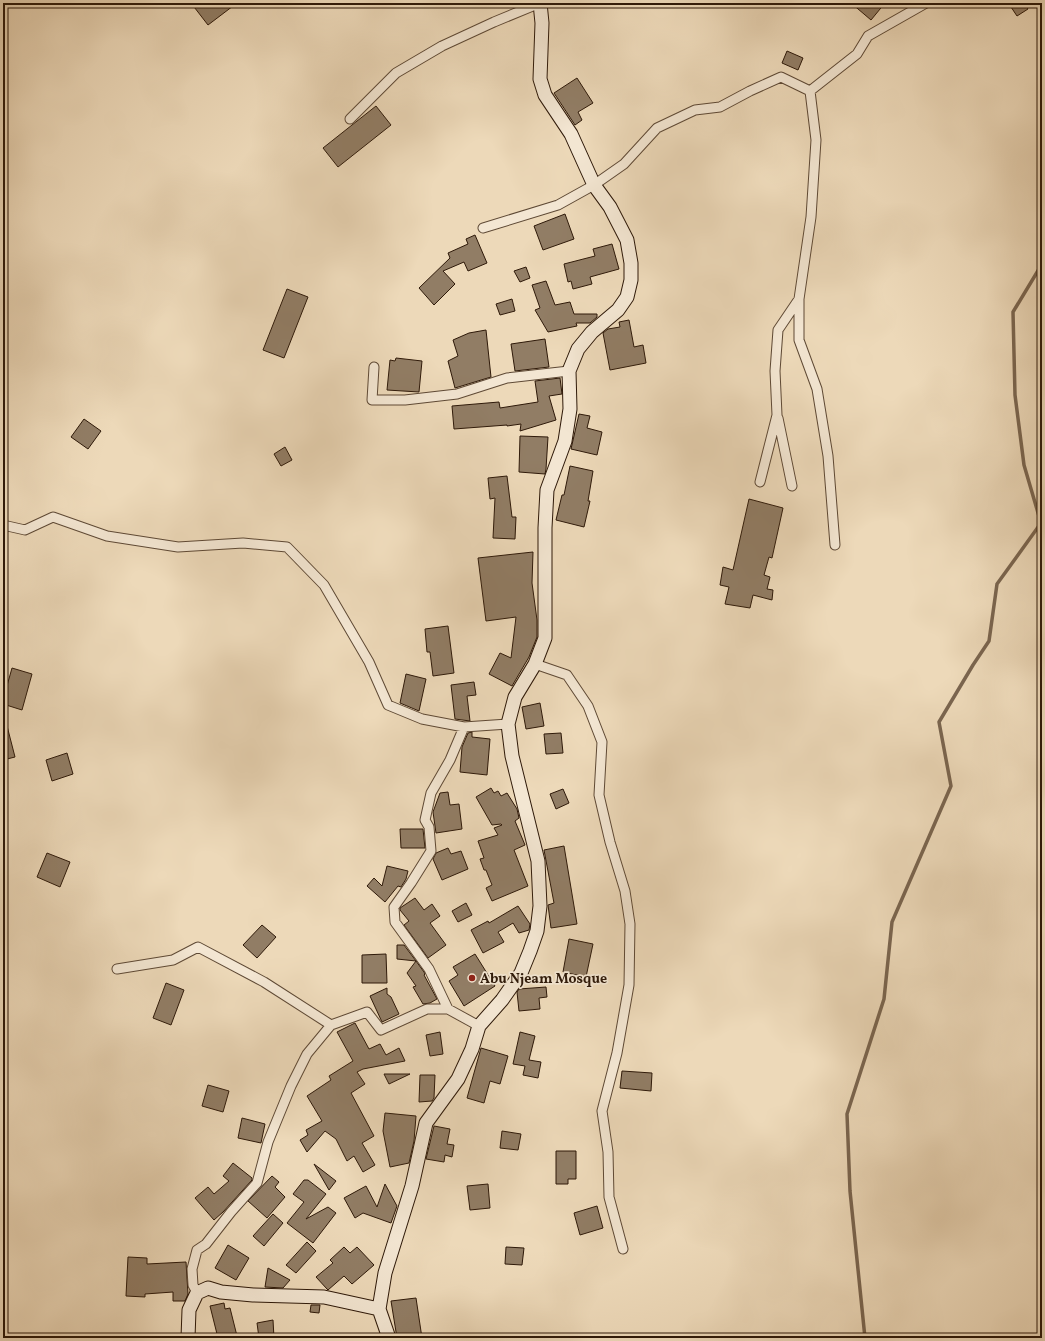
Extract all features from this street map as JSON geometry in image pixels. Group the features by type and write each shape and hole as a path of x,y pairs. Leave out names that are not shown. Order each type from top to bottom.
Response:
{"street":[{"path":"350,119 396,73 442,46 540,3 542,23 540,79 545,95 571,134 594,185 610,207 626,240 631,263 631,280 627,297 618,310 592,332 578,349 569,371 570,410 565,441 547,490 545,528 545,638 535,664 515,697 508,724 512,756 538,861 540,906 537,931 521,973 502,1000 479,1026 472,1049 458,1078 426,1123 412,1186 384,1273 379,1309 389,1338"},
{"path":"810,91 857,54 868,36 926,3"},
{"path":"483,228 558,205 594,185 624,164 657,128 695,110 720,107 781,77 810,91"},
{"path":"810,91 816,140 811,217 799,299 799,340 818,389 828,456 835,545"},
{"path":"792,486 777,415 775,371 778,330 799,299"},
{"path":"374,367 372,400 405,400 457,394 507,378 569,371"},
{"path":"760,482 777,415"},
{"path":"3,525 25,530 54,517 107,536 178,547 243,543 287,547 324,585 369,662 388,705 422,719 464,727 508,724"},
{"path":"535,664 567,675 588,706 602,742 599,795 610,842 625,890 629,917 628,985 617,1053 602,1111 608,1152 609,1197 623,1249"},
{"path":"448,1009 429,969 395,922 394,907 412,883 430,851 429,827 425,820 431,793 450,760 464,727"},
{"path":"117,969 173,960 198,947 264,982 331,1025"},
{"path":"197,1293 193,1285 192,1269 197,1250 206,1244 231,1212 257,1183 268,1142 291,1086 307,1054 331,1025 368,1012 381,1030 427,1009 448,1009 479,1026"},
{"path":"188,1338 189,1310 197,1293 208,1288 221,1292 253,1295 324,1297 379,1309"}],"building":[{"path":"191,3 237,3 208,25"},
{"path":"851,3 885,3 871,20"},
{"path":"1016,3 1024,3 1028,9 1017,16 1011,7"},
{"path":"787,51 803,58 798,70 782,63"},
{"path":"577,78 593,103 578,112 582,120 575,125 554,93"},
{"path":"376,106 391,125 338,167 323,148"},
{"path":"565,214 574,239 543,250 534,226"},
{"path":"475,235 487,263 468,271 464,262 443,271 455,284 434,305 419,288 450,258 448,253 468,244 466,239"},
{"path":"612,244 619,269 590,277 592,284 573,289 571,281 568,282 564,264 595,256 593,249"},
{"path":"526,267 530,278 520,282 514,271"},
{"path":"546,281 555,305 570,302 574,314 597,314 597,317 590,323 576,323 577,326 548,332 535,310 540,308 532,285"},
{"path":"287,289 308,297 284,358 263,350"},
{"path":"512,299 515,311 500,315 496,304"},
{"path":"629,320 634,347 643,345 646,363 610,370 603,333 608,329 620,327 619,322"},
{"path":"486,330 491,377 455,388 448,361 458,356 453,340 469,333"},
{"path":"545,339 549,367 515,371 511,344"},
{"path":"396,358 422,361 419,392 387,390 390,360 395,361"},
{"path":"560,378 562,394 549,396 556,420 520,431 521,424 454,429 452,406 499,402 500,408 538,402 535,381"},
{"path":"579,414 590,416 587,428 602,432 597,455 571,449"},
{"path":"84,419 101,431 88,449 71,437"},
{"path":"520,436 548,437 545,474 519,472"},
{"path":"285,447 292,460 281,466 274,454"},
{"path":"570,466 593,471 588,501 590,501 584,527 556,520 562,495 564,495"},
{"path":"507,476 512,517 516,517 515,539 493,538 495,498 490,499 488,478"},
{"path":"749,499 783,508 772,558 769,557 764,575 770,577 767,589 773,590 772,600 753,595 750,608 725,604 729,587 720,585 723,567 733,570"},
{"path":"533,552 532,583 537,620 537,637 529,657 512,686 489,674 500,653 511,658 516,617 486,621 478,558"},
{"path":"448,626 454,673 433,676 430,652 427,652 425,629"},
{"path":"12,668 32,674 22,710 3,704"},
{"path":"406,674 426,679 419,711 400,703"},
{"path":"474,682 476,695 467,696 470,721 455,719 451,685"},
{"path":"540,703 544,726 526,729 522,707"},
{"path":"6,722 15,757 3,760 3,723"},
{"path":"472,732 472,737 490,739 487,775 460,772 462,747 468,733"},
{"path":"561,733 563,753 546,754 544,734"},
{"path":"67,753 73,774 52,781 46,760"},
{"path":"491,788 494,793 498,791 501,796 507,793 517,809 519,818 515,821 525,845 514,850 528,886 492,901 486,888 492,885 480,859 484,858 478,841 498,835 494,828 502,825 492,825 476,797"},
{"path":"563,789 569,803 556,809 550,794"},
{"path":"448,792 450,805 459,804 462,829 436,833 433,812 440,793"},
{"path":"400,829 423,829 425,848 401,848"},
{"path":"564,846 577,924 551,928 548,905 554,903 544,850"},
{"path":"448,848 451,854 461,851 468,869 442,880 433,859 436,853"},
{"path":"47,853 70,862 60,887 37,877"},
{"path":"387,866 408,871 406,879 401,887 398,886 385,902 367,886 374,878 382,886"},
{"path":"415,898 424,910 432,904 440,916 430,923 446,945 428,958 404,925 409,921 400,910 400,908"},
{"path":"466,903 472,915 458,922 452,911"},
{"path":"518,906 530,924 529,930 519,933 513,923 498,932 504,942 483,953 471,930 488,921 489,923"},
{"path":"262,925 276,937 257,958 243,945"},
{"path":"569,939 593,944 586,977 563,972"},
{"path":"397,945 404,945 416,961 397,959"},
{"path":"386,954 387,983 362,983 362,955"},
{"name":"Abu Njeam Mosque","path":"475,954 495,986 464,1006 449,981 458,975 453,967"},
{"path":"416,961 424,972 424,975 437,999 430,1003 423,1004 413,987 416,986 407,973"},
{"path":"166,983 184,990 171,1025 153,1018"},
{"path":"546,987 547,997 539,998 540,1009 519,1011 517,992 519,989"},
{"path":"387,988 387,994 391,997 399,1014 382,1022 370,996"},
{"path":"355,1023 369,1049 380,1044 386,1055 399,1048 405,1061 363,1069 357,1072 365,1084 351,1093 374,1136 362,1143 375,1165 363,1172 354,1156 347,1161 336,1139 325,1131 307,1152 300,1140 308,1135 306,1130 322,1121 307,1096 331,1080 329,1076 353,1061 337,1032"},
{"path":"440,1032 443,1054 430,1056 426,1035"},
{"path":"520,1032 535,1036 529,1060 541,1062 538,1078 523,1075 525,1066 513,1064"},
{"path":"481,1048 508,1056 500,1084 490,1081 484,1103 467,1098"},
{"path":"622,1071 652,1073 651,1091 620,1088"},
{"path":"384,1074 410,1074 389,1084"},
{"path":"420,1075 435,1075 434,1098 432,1101 419,1102"},
{"path":"208,1085 229,1091 223,1112 202,1106"},
{"path":"385,1113 416,1116 414,1141 409,1163 390,1167 383,1131"},
{"path":"242,1118 265,1124 261,1143 238,1138"},
{"path":"434,1126 450,1129 447,1144 454,1145 452,1157 445,1155 444,1162 426,1159"},
{"path":"502,1131 521,1134 518,1150 500,1148"},
{"path":"556,1151 576,1151 576,1179 568,1179 568,1184 556,1184"},
{"path":"233,1163 252,1178 252,1180 214,1220 195,1198 208,1187 214,1194 229,1181 223,1176"},
{"path":"314,1164 336,1181 329,1190"},
{"path":"272,1176 279,1182 275,1187 285,1197 267,1218 248,1201"},
{"path":"304,1180 308,1180 326,1194 306,1219 328,1207 336,1213 313,1243 287,1223 304,1202 293,1194"},
{"path":"385,1184 397,1206 391,1223 363,1213 355,1218 344,1198 366,1186 377,1207"},
{"path":"488,1184 490,1208 470,1210 467,1186"},
{"path":"597,1206 603,1228 580,1235 574,1213"},
{"path":"273,1214 283,1223 264,1246 253,1236"},
{"path":"307,1242 316,1251 296,1273 286,1265"},
{"path":"228,1245 249,1258 236,1280 215,1268"},
{"path":"344,1247 350,1253 357,1247 374,1265 352,1284 344,1276 328,1290 316,1277 333,1263 330,1260"},
{"path":"506,1247 524,1248 522,1265 505,1264"},
{"path":"128,1257 147,1258 147,1264 186,1262 188,1294 185,1301 173,1301 173,1292 145,1294 145,1297 126,1296"},
{"path":"268,1268 290,1280 283,1288 265,1287"},
{"path":"416,1298 422,1338 397,1338 391,1301"},
{"path":"224,1303 225,1309 230,1308 237,1336 218,1338 210,1306"},
{"path":"311,1305 320,1305 319,1313 310,1312"},
{"path":"273,1320 274,1338 259,1338 257,1323"}],"waterway":[{"path":"865,1338 850,1191 847,1114 884,999 892,922 951,786 939,722 989,641 997,584 1041,523 1024,465 1015,395 1013,312 1042,264"}],"place":[{"name":"Abu Njeam Mosque","path":"472,978"}]}
